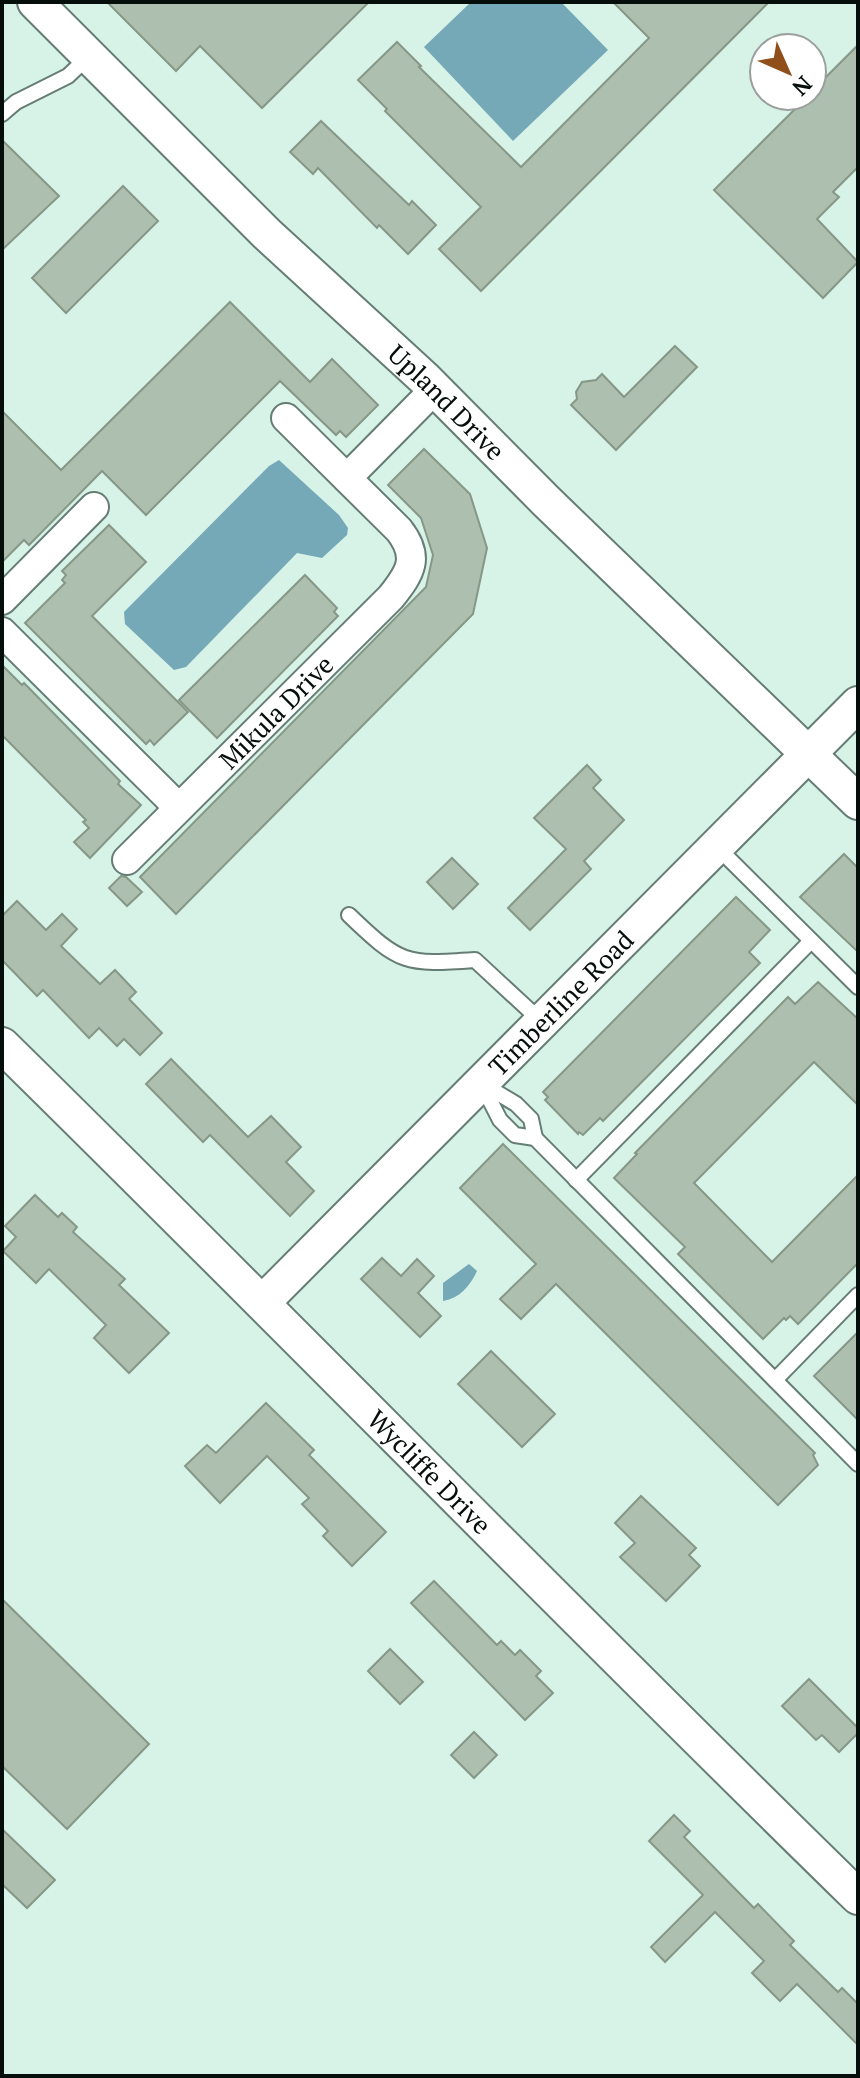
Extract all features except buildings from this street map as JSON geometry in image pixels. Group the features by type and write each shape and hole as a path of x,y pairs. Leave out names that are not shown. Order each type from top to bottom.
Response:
{"street":[{"name":"Upland Drive","path":"35,2 267,234 434,390 858,802"},
{"path":"286,418 347,478 434,390"},
{"name":"Mikula Drive","path":"127,860 405,580 413,558 409,542 347,478"},
{"path":"2,600 94,507"},
{"path":"2,632 178,807"},
{"name":"Timberline Road","path":"263,1302 858,704"},
{"name":"Wycliffe Drive","path":"2,1045 263,1302 659,1703 858,1897"}],"lane":[{"path":"2,114 16,102 68,76 89,56"},
{"path":"716,847 858,987"},
{"path":"349,915 381,946 406,960 425,963 475,960 542,1022"},
{"path":"576,1180 811,941"},
{"path":"481,1083 500,1120 515,1135 535,1138"},
{"path":"481,1083 516,1104 531,1119 535,1138 858,1464"},
{"path":"775,1380 858,1295"}],"water":[{"path":"471,2 561,2 608,50 513,141 424,47"},
{"path":"279,460 339,515 348,528 347,535 322,558 297,553 186,667 174,670 125,624 124,612 269,466"},
{"path":"469,1264 477,1271 471,1282 459,1294 443,1301 443,1283"}]}
